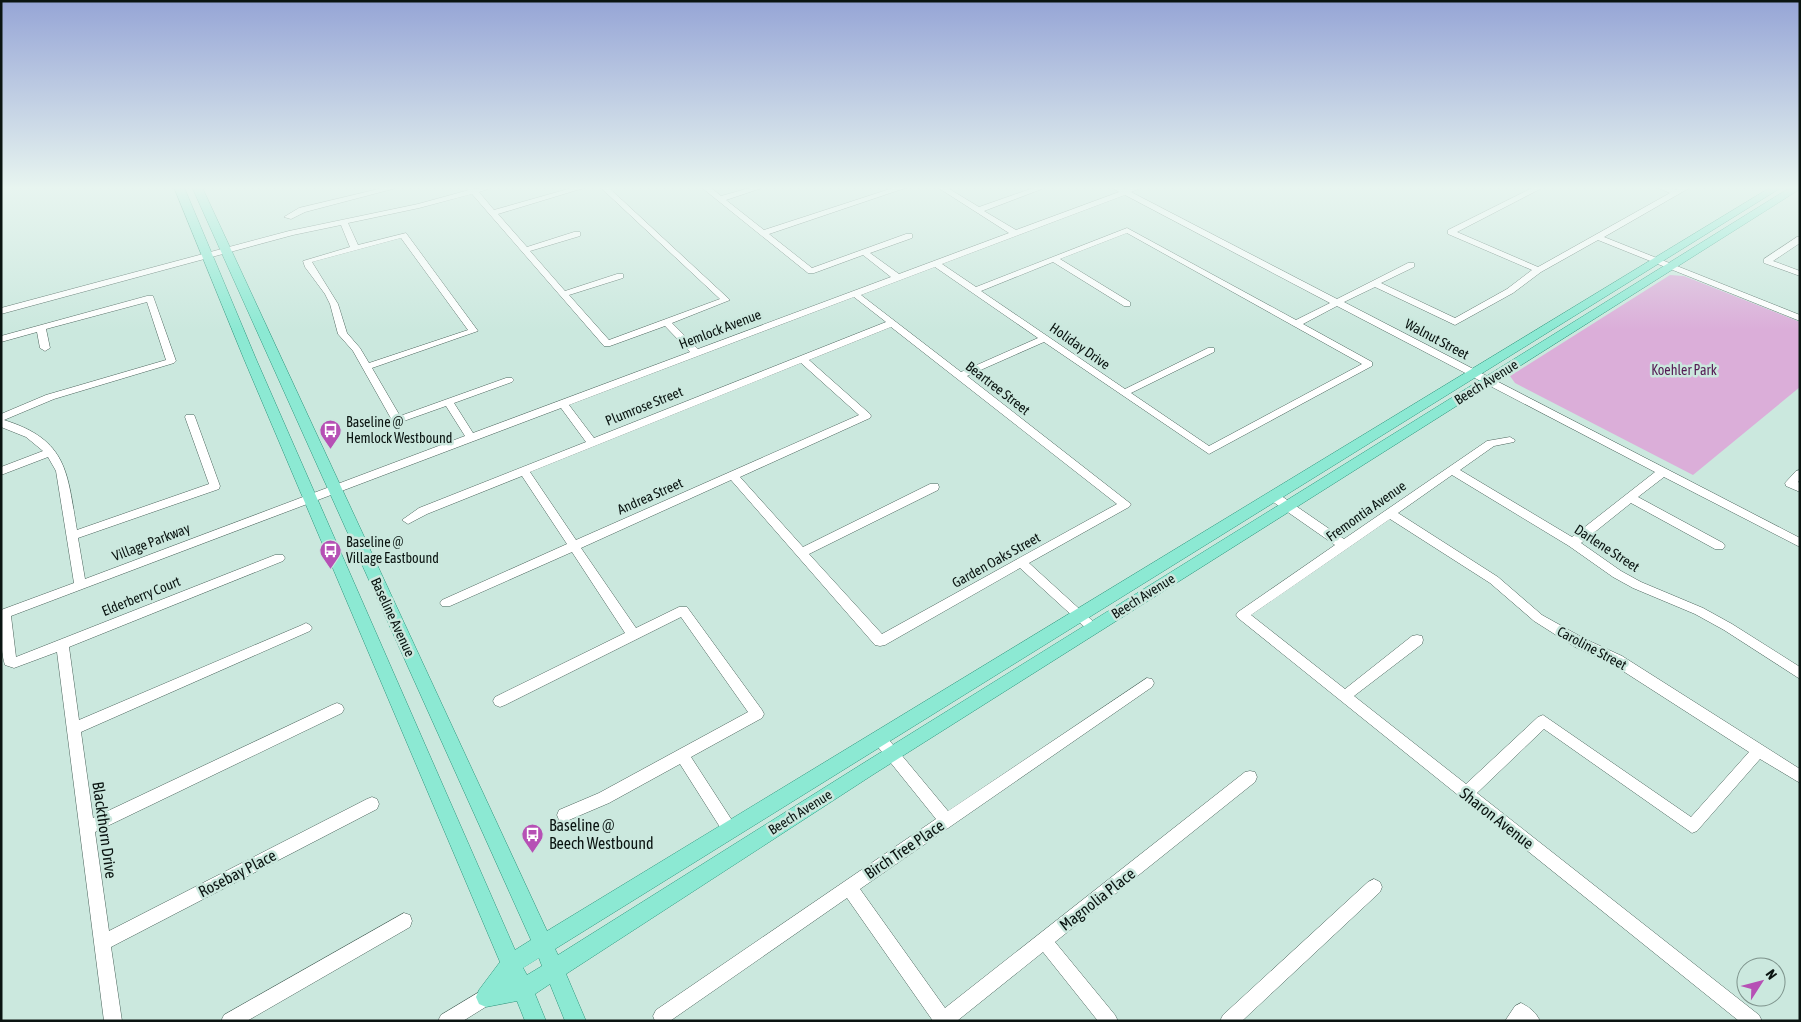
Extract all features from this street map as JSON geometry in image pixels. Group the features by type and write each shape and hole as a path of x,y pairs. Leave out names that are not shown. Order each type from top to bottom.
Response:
{"main road":[{"name":"Baseline Avenue","path":"199,235 250,360 312,498 536,1021"},
{"name":"Baseline Avenue","path":"219,235 576,1021"},
{"name":"Beech Avenue","path":"486,997 522,990 892,754 1287,506 1482,376 1700,235"},
{"name":"Beech Avenue","path":"486,997 511,964 1273,496 1482,376 1720,235"}],"street":[{"path":"1,311 290,235"},
{"path":"349,235 355,248"},
{"path":"366,367 473,331 403,235 307,262 308,268 329,294 343,334 356,350 397,420 508,380"},
{"path":"511,235 607,344 726,300 655,235"},
{"path":"525,250 575,235"},
{"path":"765,235 811,271 909,236"},
{"name":"Hemlock Avenue","path":"312,498 1014,235"},
{"path":"974,290 1115,235"},
{"path":"1136,235 1369,364"},
{"name":"Walnut Street","path":"1215,235 1800,543"},
{"path":"1457,235 1538,270"},
{"path":"1376,284 1455,322 1510,291 1538,270 1602,235"},
{"path":"1598,237 1800,318"},
{"path":"1800,239 1767,261 1800,274"},
{"path":"864,252 898,278"},
{"path":"1054,259 1127,304"},
{"name":"Holiday Drive","path":"936,264 1209,452"},
{"path":"1297,323 1412,265"},
{"path":"564,294 620,276"},
{"name":"Beartree Street","path":"855,294 1125,504"},
{"path":"1,339 150,298 170,361 50,397 1,418"},
{"path":"666,322 698,354"},
{"name":"Plumrose Street","path":"408,520 423,511 892,323"},
{"path":"41,328 45,348"},
{"path":"959,376 1044,338"},
{"path":"1124,393 1211,350"},
{"name":"Andrea Street","path":"446,604 866,416 802,359"},
{"path":"1209,452 1369,364"},
{"name":"Walnut Street","path":"1482,376 1800,536"},
{"path":"448,402 472,439"},
{"path":"563,404 592,443"},
{"path":"72,536 215,486 190,417"},
{"path":"1,422 27,431 51,452 62,471 80,584"},
{"name":"Fremontia Avenue","path":"1242,615 1491,443 1510,440"},
{"path":"1,471 51,452"},
{"path":"524,470 633,634"},
{"name":"Darlene Street","path":"1452,470 1573,543 1599,563 1630,582 1700,611 1800,674"},
{"path":"1573,543 1663,472"},
{"path":"1795,486 1800,474"},
{"path":"732,476 801,553 934,487"},
{"path":"1273,496 1344,545"},
{"name":"Village Parkway","path":"3,614 312,498"},
{"path":"1630,498 1719,546"},
{"name":"Garden Oaks Street","path":"801,553 880,641 1125,504"},
{"name":"Caroline Street","path":"1389,513 1494,580 1545,622 1580,643 1618,660 1800,777"},
{"name":"Elderberry Court","path":"3,614 8,653 10,661 14,663 279,558"},
{"path":"1022,563 1093,628"},
{"path":"500,701 683,610 757,714 604,798 564,815"},
{"name":"Sharon Avenue","path":"1242,615 1753,1021"},
{"path":"74,729 306,628"},
{"path":"1345,696 1417,640"},
{"name":"Blackthorn Drive","path":"62,644 113,1021"},
{"name":"Birch Tree Place","path":"662,1016 1147,683"},
{"path":"87,828 337,709"},
{"path":"1466,793 1543,721 1692,826 1760,751"},
{"path":"879,738 946,820"},
{"path":"682,755 730,830"},
{"name":"Magnolia Place","path":"943,1020 1250,777"},
{"name":"Rosebay Place","path":"102,943 372,804"},
{"path":"849,887 943,1020"},
{"path":"1229,1021 1374,887"},
{"path":"230,1021 404,921"},
{"path":"1044,941 1109,1021"},
{"name":"Beech Avenue","path":"447,1021 486,997"}],"green space":[{"name":"Koehler Park","path":"1670,275 1684,276 1800,322 1800,387 1693,475 1515,383 1510,376"}],"place":[{"name":"Baseline @ Hemlock Westbound","path":"330,449"},
{"name":"Baseline @ Village Eastbound","path":"330,569"},
{"name":"Baseline @ Beech Westbound","path":"533,853"}]}
